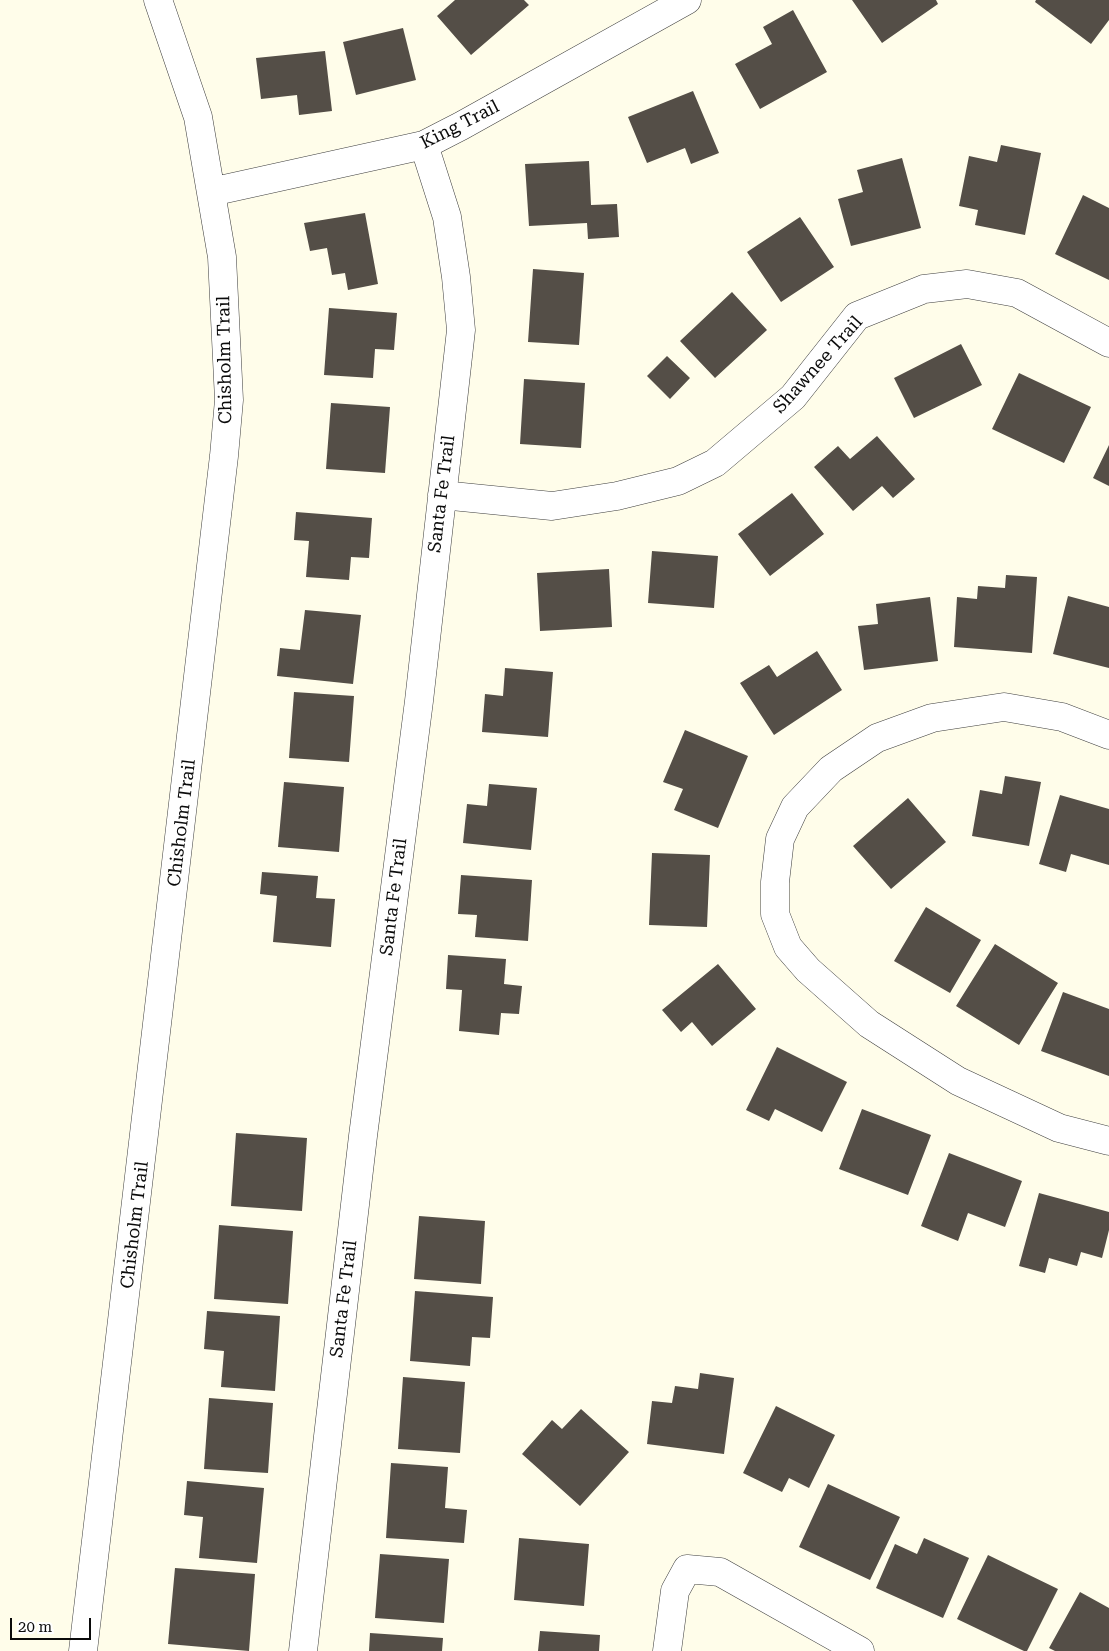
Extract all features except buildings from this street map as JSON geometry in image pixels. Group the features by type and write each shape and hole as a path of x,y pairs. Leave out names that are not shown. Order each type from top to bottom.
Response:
{"street":[{"name":"Chisholm Trail","path":"83,1651 224,456 229,400 222,257 198,117 158,0"},
{"name":"King Trail","path":"211,192 424,145 687,0"},
{"name":"Santa Fe Trail","path":"303,1651 363,1136 418,701 461,330 456,277 447,217 424,145"},
{"name":"Shawnee Trail","path":"442,495 552,506 617,496 678,481 714,463 793,397 857,316 924,289 967,284 1017,293 1109,343"},
{"path":"1109,735 1062,717 1004,707 932,718 877,738 831,769 795,807 780,839 776,882 776,914 788,947 808,970 870,1024 958,1081 1058,1128 1109,1141"},
{"path":"667,1651 675,1591 687,1569 720,1572 860,1651"}]}
